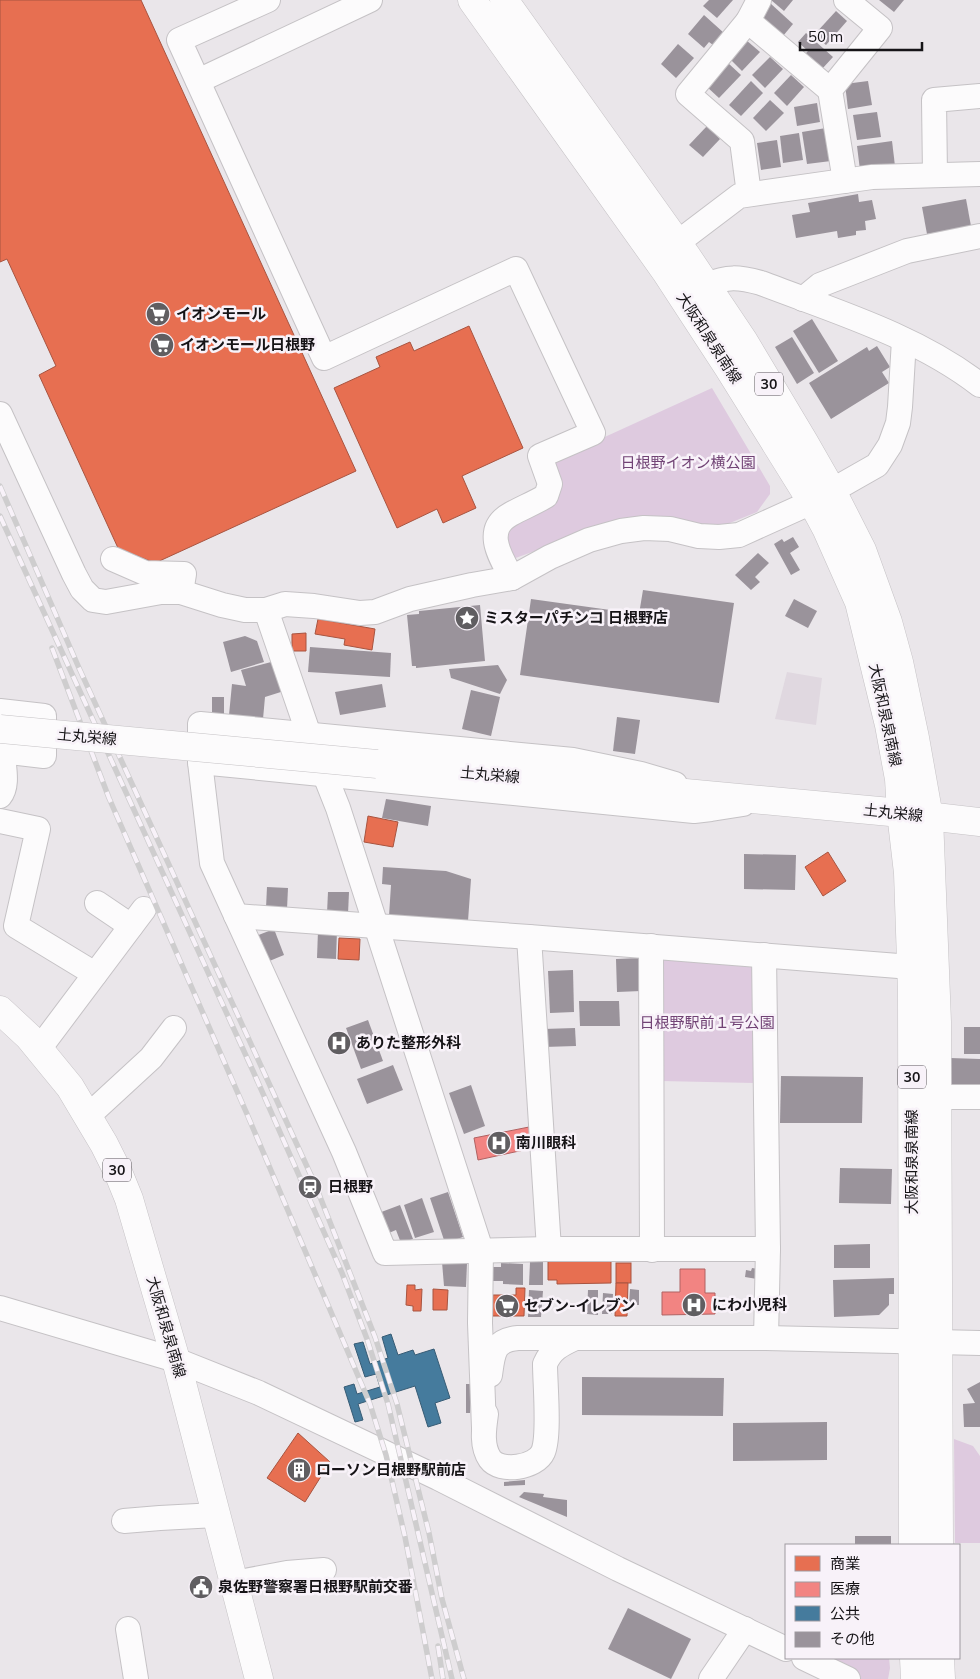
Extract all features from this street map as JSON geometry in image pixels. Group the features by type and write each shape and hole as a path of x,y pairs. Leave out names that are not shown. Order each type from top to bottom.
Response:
{"main road":[{"name":"大阪和泉泉南線","path":"472,0 666,272 728,367 862,550 888,622 899,662 915,738 929,817 937,1022 937,1097 913,1544"},
{"name":"大阪和泉泉南線","path":"504,0 706,285 743,340 804,442 822,497 827,530 859,602 889,725 899,779 908,873 925,1342 939,1544"},
{"name":"土丸栄線","path":"1,744 377,764 980,822"},
{"name":"大阪和泉泉南線","path":"0,1010 39,1048 70,1086 118,1172 129,1199 176,1360 259,1679"},
{"path":"914,1659 914,1679"},
{"path":"940,1659 940,1679"}],"street":[{"path":"268,0 179,40 324,358 516,269 593,433 540,456 550,484 546,496 508,515 496,527 495,539 499,553 512,578"},
{"path":"198,81 370,0"},
{"path":"748,194 742,141 688,94 748,21 759,0"},
{"path":"830,90 880,28 846,0"},
{"path":"748,21 830,90 845,181"},
{"path":"935,175 934,100 980,96"},
{"path":"677,243 739,196 872,177 980,174"},
{"path":"803,299 820,285 907,251 980,236"},
{"path":"706,285 723,278 738,278 761,283 904,340 967,374 980,385"},
{"path":"0,414 47,518 82,589 93,600 106,602 161,592 181,592 222,606 245,610 266,610 285,604 360,613 375,612 410,599 512,578 589,540 620,531 644,528 670,529 699,536 739,535 822,497 877,465 890,445 900,407 904,340"},
{"path":"113,559 146,573 184,574 181,592"},
{"path":"266,610 309,735 338,808 481,1250 480,1323 484,1428 485,1447 490,1460 505,1468 522,1466 535,1460 543,1453 546,1435 545,1364 549,1354 555,1348 573,1339"},
{"path":"0,711 44,716 44,756 1,744 5,784 0,796"},
{"path":"722,797 641,774 573,760 200,724 200,762 212,863 344,1152 385,1253 549,1249 768,1250"},
{"path":"200,762 694,810 712,809 761,800"},
{"path":"0,821 38,829 16,926 95,974"},
{"path":"39,1048 137,917 97,903"},
{"path":"236,916 911,967"},
{"path":"529,937 549,1249"},
{"path":"651,946 652,1250"},
{"path":"764,955 768,1250 766,1338"},
{"path":"88,1116 150,1058 174,1028"},
{"path":"937,1097 980,1097"},
{"path":"0,1308 176,1360 259,1393 446,1482 618,1569 785,1649"},
{"path":"484,1428 492,1356 496,1348 506,1339 766,1338 980,1343"},
{"path":"496,1348 515,1347 530,1349 539,1355 545,1364"},
{"path":"124,1521 216,1515"},
{"path":"234,1583 287,1572 324,1570"},
{"path":"128,1628 136,1679"},
{"path":"711,1679 745,1629"},
{"path":"806,1659 848,1679"}],"shaded area":[{"path":"787,672 822,678 816,725 775,719"}],"green space":[{"name":"日根野イオン横公園","path":"712,388 770,486 770,494 757,512 710,531 612,523 507,561 506,525 555,497 550,462"},
{"name":"日根野駅前１号公園","path":"659,956 755,964 754,1083 661,1081"},
{"path":"954,1439 973,1446 980,1456 980,1543 955,1543"},
{"path":"817,1659 889,1659 888,1679 856,1679"}],"building: 商業":[{"name":"イオンモール","path":"0,0 141,0 356,471 155,563 118,548 39,375 56,366 7,259 0,262"},
{"path":"469,326 523,448 462,476 476,508 443,523 437,509 397,528 334,388 380,367 376,357 410,342 414,351"},
{"path":"318,619 375,629 372,650 344,645 345,639 315,634"},
{"path":"306,633 306,651 292,651 292,634"},
{"path":"368,816 398,822 393,847 364,842"},
{"path":"828,852 846,881 823,896 805,867"},
{"path":"339,938 360,939 359,960 338,959"},
{"path":"548,1259 611,1259 611,1283 557,1284 557,1280 548,1280"},
{"path":"616,1263 631,1263 631,1283 616,1283"},
{"path":"616,1283 628,1283 627,1316 615,1316"},
{"path":"407,1285 415,1285 415,1290 422,1289 421,1311 413,1311 413,1306 406,1305"},
{"path":"516,1288 525,1288 524,1316 492,1316 493,1295 516,1295"},
{"path":"433,1289 448,1290 447,1310 433,1310"},
{"name":"ローソン日根野駅前店","path":"298,1433 330,1462 305,1502 267,1478"}],"building: 医療":[{"path":"529,1127 533,1148 478,1160 474,1138"},
{"path":"680,1269 705,1269 705,1293 715,1293 715,1314 662,1315 662,1292 680,1292"}],"building: 公共":[{"path":"391,1334 398,1355 413,1350 415,1355 434,1349 450,1398 435,1403 441,1423 428,1427 415,1386 358,1404 363,1420 355,1422 344,1387 354,1384 357,1394 380,1387 376,1374 365,1377 354,1344 363,1342 370,1364 388,1358 382,1337"}],"building: その他":[{"path":"709,0 733,0 717,18 703,6"},
{"path":"771,0 793,0 784,11"},
{"path":"879,0 904,0 894,12"},
{"path":"770,3 793,24 783,36 759,15"},
{"path":"836,11 847,21 826,45 814,35"},
{"path":"704,15 724,33 713,45 709,42 704,48 688,34"},
{"path":"806,33 833,57 822,69 805,54 808,51 798,42"},
{"path":"746,40 760,52 742,71 729,58"},
{"path":"678,44 694,58 676,78 661,64"},
{"path":"770,57 783,69 765,88 752,75"},
{"path":"728,63 741,75 719,98 706,86"},
{"path":"791,75 804,87 787,106 774,93"},
{"path":"751,81 763,93 741,116 729,105"},
{"path":"868,81 872,105 848,109 845,84"},
{"path":"770,100 784,113 766,131 753,118"},
{"path":"817,103 820,122 797,126 794,107"},
{"path":"877,112 881,137 857,140 853,115"},
{"path":"707,126 720,139 703,157 689,145"},
{"path":"826,128 831,161 807,164 802,132"},
{"path":"799,133 803,160 783,163 780,136"},
{"path":"777,140 781,167 761,170 757,143"},
{"path":"892,141 895,166 860,170 857,146"},
{"path":"858,194 859,202 872,200 876,219 865,221 866,230 856,231 856,235 838,238 837,231 796,238 792,215 810,212 808,203"},
{"path":"966,199 971,226 927,234 922,207"},
{"path":"812,319 838,361 819,373 793,331"},
{"path":"792,337 814,373 797,384 775,347"},
{"path":"877,346 890,367 882,372 889,383 831,419 809,383 867,347 869,351"},
{"path":"793,537 799,547 790,553 800,570 791,575 774,544 782,539 784,542"},
{"path":"758,553 769,563 755,577 760,582 751,590 735,575"},
{"path":"643,590 734,603 719,703 520,675 531,599 639,614"},
{"path":"794,599 817,611 808,628 785,616"},
{"path":"480,605 485,661 416,668 416,666 412,666 407,615 419,614 419,611"},
{"path":"245,636 257,641 264,662 231,672 223,642"},
{"path":"310,647 391,653 390,677 308,672"},
{"path":"275,661 284,691 265,697 263,719 229,715 232,684 246,686 241,670"},
{"path":"498,665 507,680 500,694 451,678 449,669"},
{"path":"382,684 386,707 340,715 335,692"},
{"path":"471,690 500,697 491,736 462,729"},
{"path":"212,697 224,697 224,717 212,717"},
{"path":"617,717 640,720 635,754 613,751"},
{"path":"386,799 431,806 428,826 382,818"},
{"path":"744,854 796,855 795,890 744,889"},
{"path":"383,867 446,871 471,879 468,921 389,916 391,885 382,884"},
{"path":"267,887 288,888 287,909 266,908"},
{"path":"328,892 349,892 348,914 327,913"},
{"path":"274,929 284,955 267,962 256,936"},
{"path":"318,931 337,931 336,959 317,958"},
{"path":"640,958 641,991 617,992 616,959"},
{"path":"573,970 574,1012 550,1013 548,971"},
{"path":"579,1001 619,1001 620,1026 580,1026"},
{"path":"368,1020 383,1061 361,1069 346,1028"},
{"path":"964,1027 980,1027 980,1054 964,1054"},
{"path":"575,1028 576,1046 544,1047 543,1029"},
{"path":"950,1058 980,1059 980,1086 950,1085"},
{"path":"393,1065 403,1090 367,1104 357,1079"},
{"path":"781,1076 863,1077 862,1123 780,1123"},
{"path":"471,1085 485,1126 464,1134 449,1093"},
{"path":"840,1168 892,1169 891,1204 839,1203"},
{"path":"448,1192 463,1237 445,1243 430,1198"},
{"path":"422,1198 434,1232 415,1238 404,1205"},
{"path":"400,1205 413,1239 401,1243 396,1230 384,1235 376,1214"},
{"path":"870,1244 870,1268 834,1268 834,1245"},
{"path":"442,1262 467,1263 466,1287 444,1286"},
{"path":"530,1262 543,1262 543,1285 529,1285"},
{"path":"501,1263 523,1264 523,1285 503,1284 503,1281 493,1281 493,1267 501,1267"},
{"path":"752,1268 758,1269 757,1279 745,1277 746,1270 751,1271"},
{"path":"894,1278 894,1294 889,1294 889,1305 879,1315 834,1317 833,1280"},
{"path":"630,1289 639,1290 639,1305 629,1305"},
{"path":"529,1290 543,1291 541,1317 528,1317"},
{"path":"588,1290 598,1290 598,1315 587,1314"},
{"path":"603,1293 613,1294 612,1314 602,1314"},
{"path":"582,1377 724,1378 723,1416 582,1415"},
{"path":"980,1382 980,1427 964,1427 963,1404 975,1403 967,1389"},
{"path":"466,1384 471,1384 470,1413 466,1413"},
{"path":"827,1422 827,1460 733,1461 733,1423"},
{"path":"525,1480 525,1485 504,1486 504,1482"},
{"path":"524,1492 544,1494 543,1497 567,1500 567,1517 519,1497"},
{"path":"855,1536 891,1536 891,1544 855,1544"},
{"path":"628,1608 691,1639 671,1679 608,1649"}],"railway":[{"path":"0,486 79,668 315,1184 375,1337 397,1404 429,1533 442,1599 464,1679"},
{"path":"0,516 253,1071 342,1273 367,1339 388,1404 452,1679"},
{"path":"52,648 109,798 247,1114 370,1404 386,1455 405,1537 432,1679"},
{"path":"438,1646 443,1679"}],"place":[{"name":"イオンモール","path":"158,314"},
{"name":"イオンモール日根野","path":"162,345"},
{"name":"ミスターパチンコ 日根野店","path":"467,618"},
{"name":"ありた整形外科","path":"339,1043"},
{"name":"南川眼科","path":"499,1143"},
{"name":"日根野","path":"310,1187"},
{"name":"にわ小児科","path":"694,1305"},
{"name":"セブン-イレブン","path":"507,1306"},
{"name":"ローソン日根野駅前店","path":"299,1470"},
{"name":"泉佐野警察署日根野駅前交番","path":"201,1587"}]}
